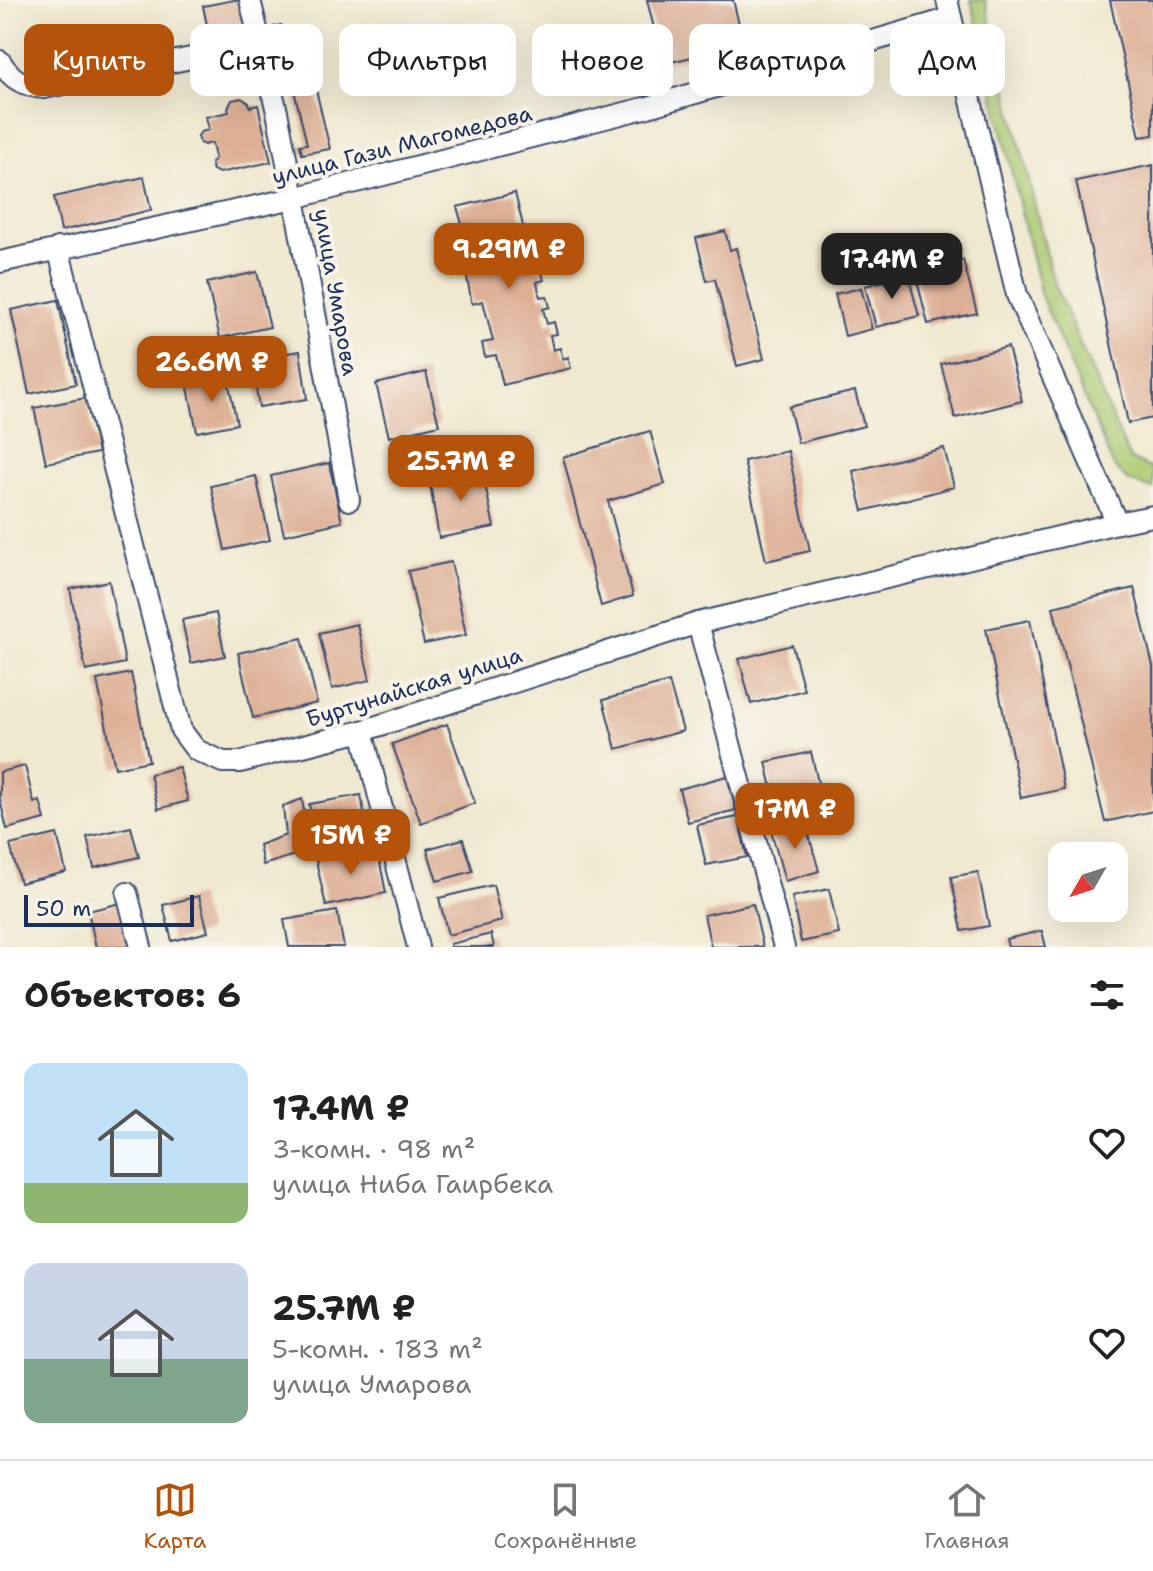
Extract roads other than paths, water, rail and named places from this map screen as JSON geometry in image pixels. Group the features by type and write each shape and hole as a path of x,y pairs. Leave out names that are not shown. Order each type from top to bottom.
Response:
{"street":[{"name":"улица Умарова","path":"250,0 255,24"},
{"path":"949,9 1017,295 1117,523"},
{"name":"улица Гази Магомедова","path":"0,262 294,198 648,107 949,9"},
{"path":"0,61 9,75 27,86 44,88 190,58"},
{"name":"улица Умарова","path":"273,96 349,500"},
{"name":"Буртунайская улица","path":"58,248 181,730 196,750 223,762 240,762 362,731 698,623 1153,516"},
{"path":"698,623 784,947"},
{"path":"362,731 418,947"},
{"path":"127,893 141,947"}]}
